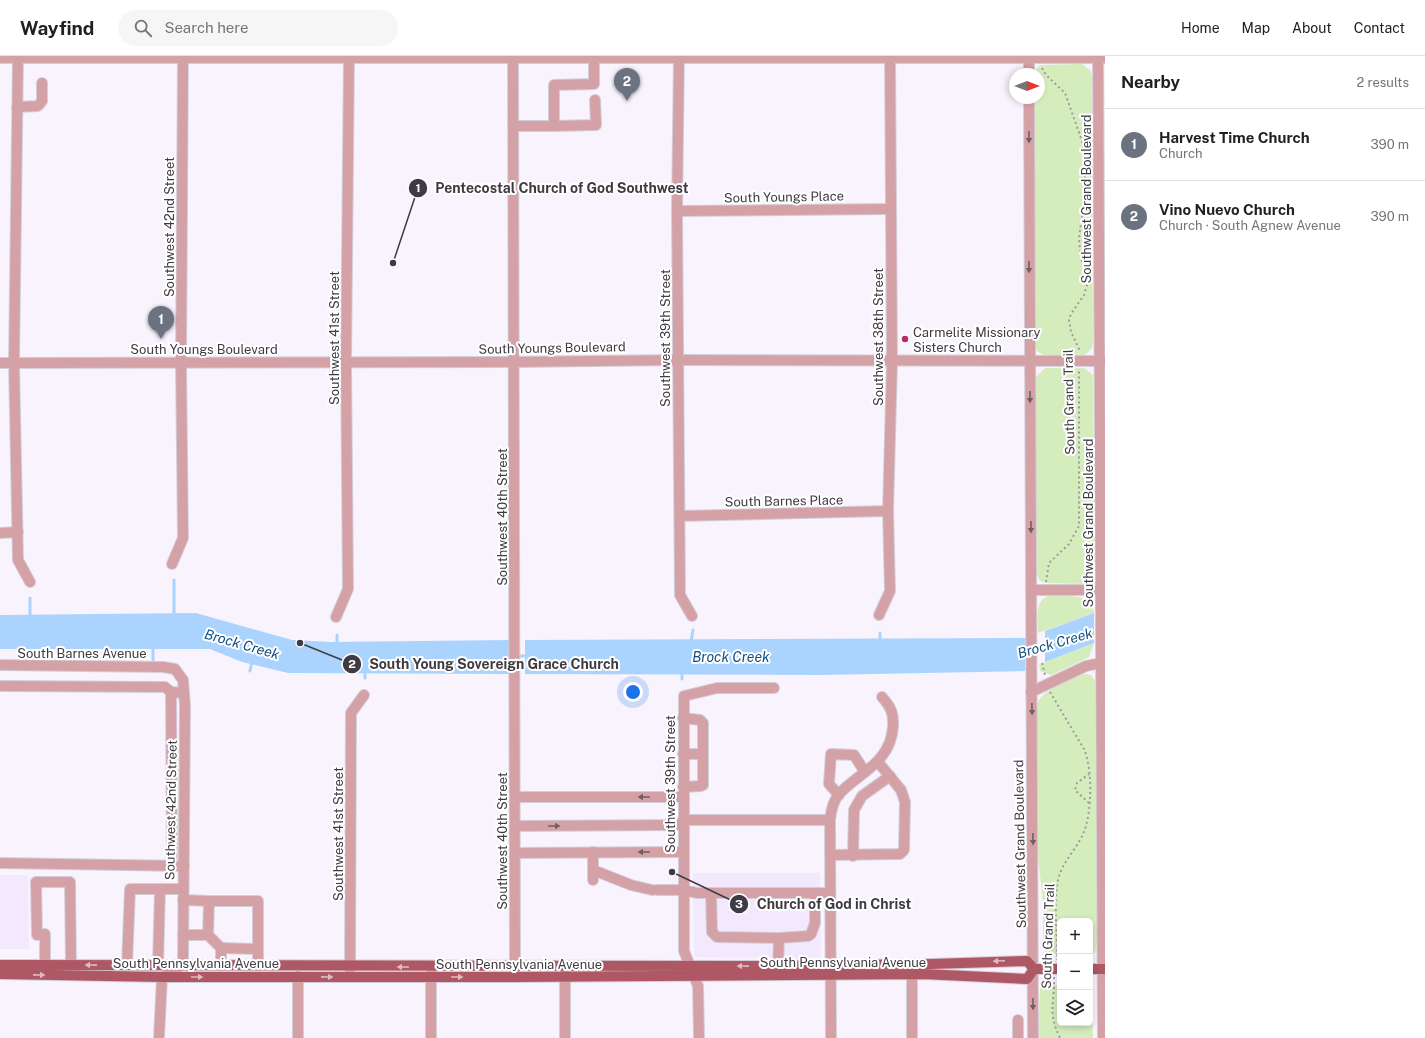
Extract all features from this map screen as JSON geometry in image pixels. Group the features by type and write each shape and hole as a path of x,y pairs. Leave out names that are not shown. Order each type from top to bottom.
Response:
{"main road":[{"name":"South Pennsylvania Avenue","path":"564,971 694,976 831,969 912,969 1027,961 1034,969 1057,969"},
{"name":"South Pennsylvania Avenue","path":"0,965 71,964 258,966 350,972 564,971 689,965 778,966 831,969"},
{"name":"South Pennsylvania Avenue","path":"912,969 1027,979 1034,969"},
{"path":"1093,969 1104,969"},
{"name":"South Pennsylvania Avenue","path":"0,974 162,977 298,976 350,972"}],"street":[{"path":"0,58 680,56 1101,57"},
{"name":"Southwest 39th Street","path":"680,56 678,211 680,595 692,616"},
{"name":"Southwest 38th Street","path":"879,615 890,591 888,511 892,361 890,56"},
{"path":"18,57 14,363 18,560 30,582"},
{"name":"Southwest 42nd Street","path":"172,564 183,538 181,362 183,57"},
{"name":"Southwest 41st Street","path":"336,617 348,589 346,362 349,57"},
{"name":"Southwest 40th Street","path":"513,57 515,972"},
{"path":"514,126 596,125 594,57"},
{"path":"1029,57 1029,68"},
{"name":"Southwest Grand Boulevard","path":"1101,57 1103,590 1101,612 1103,662 1104,1034"},
{"path":"17,107 38,106 42,101 42,82"},
{"path":"554,126 554,85 595,92"},
{"name":"Southwest Grand Boulevard","path":"1029,104 1031,670 1034,969 1033,1038"},
{"name":"South Youngs Place","path":"678,211 890,209"},
{"name":"South Youngs Boulevard","path":"0,363 514,362 678,360 1102,361"},
{"name":"South Barnes Place","path":"680,516 888,511"},
{"path":"0,533 18,532"},
{"path":"1031,590 1103,590"},
{"path":"1032,692 1086,666 1103,662"},
{"name":"South Barnes Avenue","path":"0,665 163,667"},
{"name":"Southwest 42nd Street","path":"163,667 175,669 183,680 184,693 183,965"},
{"path":"0,686 165,687 171,692 184,693"},
{"name":"Southwest 39th Street","path":"698,1038 698,986 684,951 684,696 717,688 774,688"},
{"path":"171,692 172,865"},
{"name":"Southwest 41st Street","path":"350,972 351,713 364,695"},
{"path":"832,1038 830,820 834,803 839,795 878,762 888,750 892,736 893,719 891,707 882,697"},
{"path":"515,797 683,792 701,786 703,785 703,724 700,720 683,718"},
{"path":"683,754 703,754"},
{"path":"839,795 829,784 831,754 854,755 865,772"},
{"path":"831,855 853,856 900,854 904,850 905,802 901,790 878,762"},
{"path":"853,856 854,810 862,796 890,776"},
{"path":"515,826 830,820"},
{"path":"593,852 593,875 655,890 683,890 697,894 830,893"},
{"path":"515,853 683,852"},
{"path":"0,863 184,866"},
{"path":"45,965 45,934 37,935 36,882 70,882 71,964"},
{"path":"127,965 130,889 183,889"},
{"path":"158,965 160,889"},
{"path":"711,893 712,932 717,937 779,938 808,936 811,934 815,922 815,893"},
{"path":"183,900 258,901 258,966"},
{"path":"208,935 209,901"},
{"path":"183,935 208,935 221,948 258,949"},
{"path":"778,966 779,938"},
{"path":"221,948 221,966"},
{"path":"159,1038 162,977 183,965"},
{"path":"912,969 912,1038"},
{"path":"564,971 565,1038"},
{"path":"431,972 431,1038"},
{"path":"298,976 298,1038"},
{"path":"1018,1020 1018,1038"}],"path":[{"name":"South Grand Trail","path":"1040,58 1044,73 1065,94 1082,141 1084,154 1085,195 1079,238 1080,252 1087,285 1084,295 1073,310 1069,320 1071,332 1080,349 1079,526 1069,544 1049,564 1044,590"},
{"name":"South Grand Trail","path":"1047,684 1060,710 1084,749 1088,758 1089,774 1089,804 1087,822 1083,834 1063,865 1058,879 1056,902 1058,954"},
{"path":"1089,774 1078,782 1075,790 1089,804"},
{"name":"South Grand Trail","path":"1057,969 1052,1018 1060,1038"}],"shaded area":[{"path":"693,873 820,873 821,959 694,957"},
{"path":"0,875 28,875 29,949 0,949"}],"green space":[{"path":"1082,64 1091,71 1092,77 1093,342 1092,348 1085,355 1044,355 1037,351 1034,345 1033,104 1045,104 1045,68 1038,68 1040,65"},
{"path":"1045,368 1084,368 1093,375 1095,573 1085,584 1046,583 1040,581 1036,573 1035,378"},
{"path":"1048,596 1083,598 1092,606 1094,613 1038,633 1037,617 1039,607 1041,602"},
{"path":"1094,643 1089,657 1051,675 1040,671 1039,665"},
{"path":"1085,674 1091,675 1095,681 1097,943 1095,953 1093,953 1093,918 1057,918 1057,954 1048,954 1043,949 1043,902 1037,849 1037,704 1040,699 1051,689 1072,678"},
{"path":"1044,985 1057,985 1057,1026 1093,1026 1093,1038 1038,1038 1040,987"}],"water":[{"name":"Brock Creek","path":"196,613 292,640 330,642 510,640 510,674 288,673 242,662 210,649 0,649 0,615"},
{"name":"Brock Creek","path":"1094,613 1094,643 1045,662 1045,631"},
{"name":"Brock Creek","path":"1026,638 1025,671 819,675 525,674 525,640"}],"waterway":[{"path":"174,580 174,616"},
{"path":"30,598 30,618"},
{"path":"691,642 693,630"},
{"path":"880,633 880,642"},
{"path":"337,635 337,645"},
{"path":"153,645 153,660"},
{"name":"Brock Creek","path":"1022,653 1047,646"},
{"name":"Brock Creek","path":"516,656 529,656"},
{"path":"250,671 252,661"},
{"path":"365,670 365,678"},
{"path":"682,671 682,679"}],"place":[{"name":"Vino Nuevo Church","path":"627,101"},
{"name":"Pentecostal Church of God Southwest","path":"393,263"},
{"name":"Harvest Time Church","path":"161,339"},
{"name":"Carmelite Missionary Sisters Church","path":"905,339"},
{"name":"South Young Sovereign Grace Church","path":"300,643"},
{"name":"Church of God in Christ","path":"672,872"}]}
